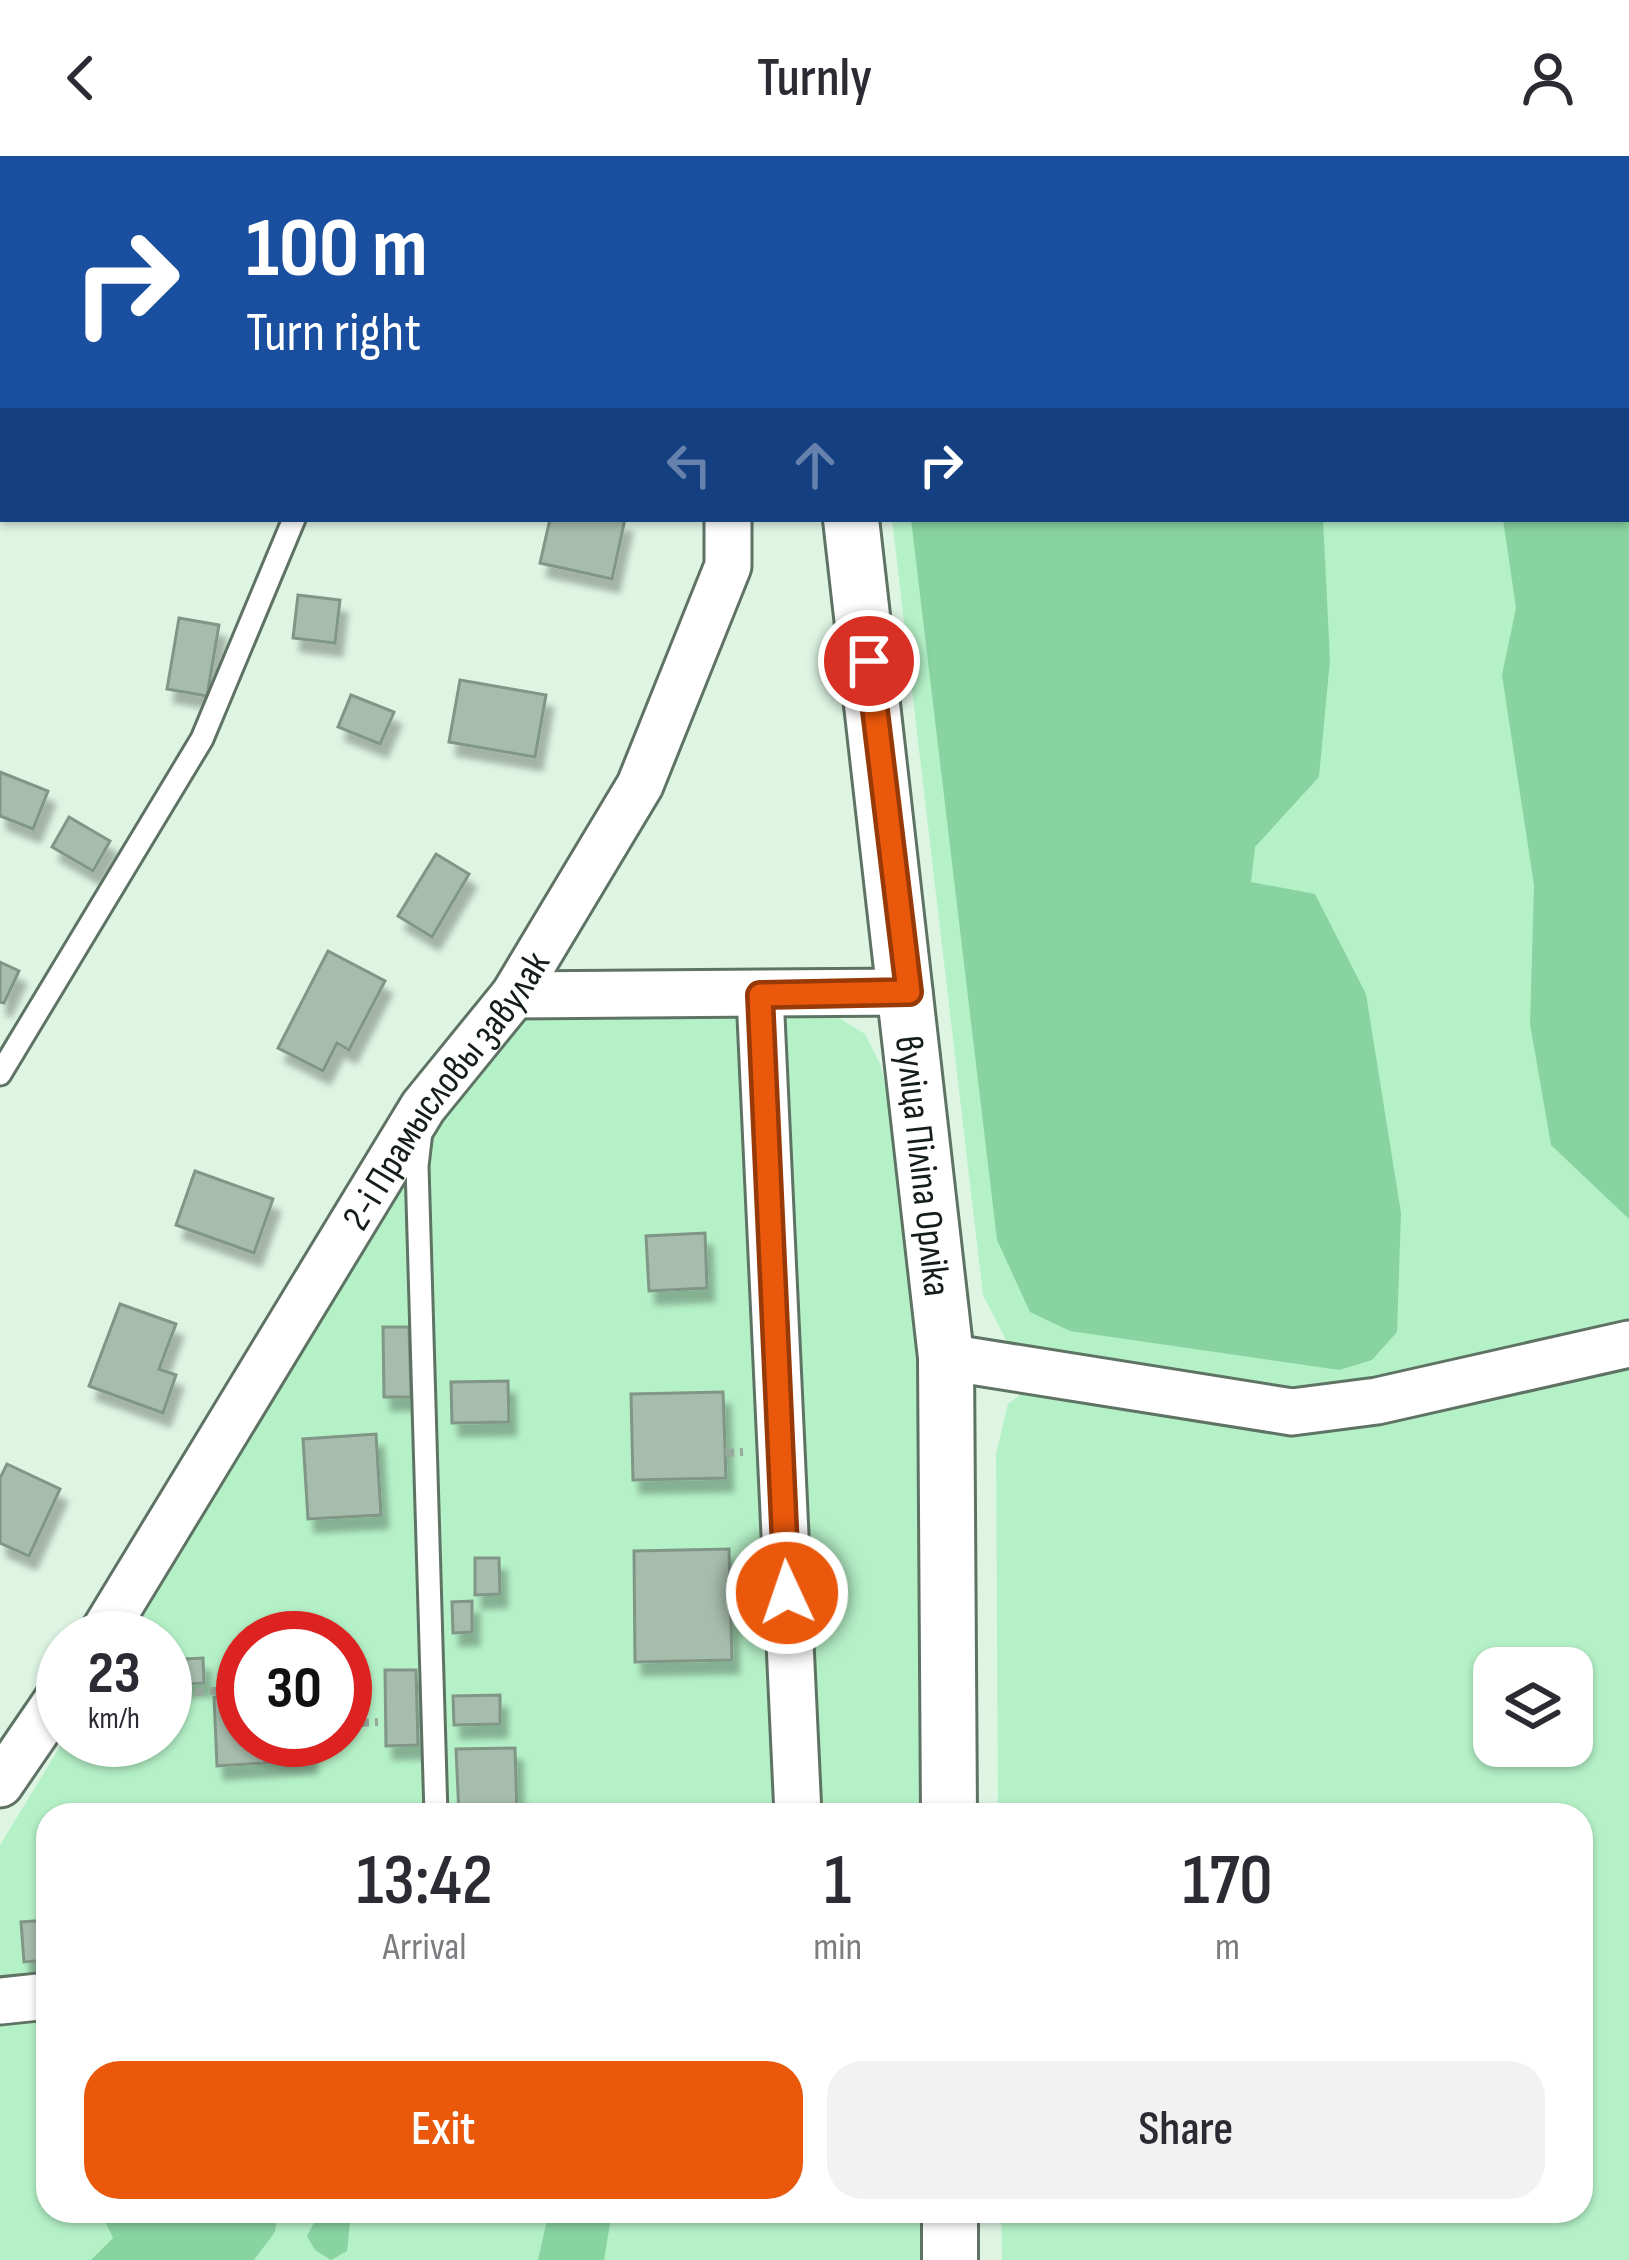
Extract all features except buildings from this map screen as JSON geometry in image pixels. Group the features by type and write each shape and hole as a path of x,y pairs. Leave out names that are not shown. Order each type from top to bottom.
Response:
{"street":[{"name":"2-і Прамысловы завулак","path":"116,1611 423,1107 514,995 640,784 728,566 728,522"},
{"name":"вуліца Піліпа Орліка","path":"851,522 909,992 946,1357 950,1803"},
{"path":"514,995 909,992"},
{"path":"760,995 797,1803"},
{"path":"946,1357 1292,1412 1377,1401 1629,1343"},
{"path":"0,1784 36,1731"},
{"path":"0,2001 36,1997"},
{"path":"950,2223 950,2260"}],"lane":[{"path":"0,1074 202,740 293,522"},
{"path":"423,1107 417,1166 436,1803"}],"path":[{"path":"372,1722 378,1722"}],"green space":[{"path":"892,522 1629,522 1629,2260 1002,2260 1001,2223 1593,2223 1593,1803 998,1803 996,1454 1008,1404 1049,1373 1006,1340 983,1295"},
{"path":"911,522 1323,522 1330,660 1319,777 1255,847 1251,882 1315,894 1366,994 1401,1213 1397,1332 1372,1360 1339,1370 1070,1331 1030,1312 997,1240"},
{"path":"1503,522 1629,522 1629,1219 1551,1145 1530,1024 1534,885 1502,675 1516,608"},
{"path":"808,1012 839,1018 865,1034 881,1066 890,1109 918,1356 928,1803 36,1803 36,2223 927,2223 927,2260 0,2260 0,1845 48,1767 192,1767 192,1611 144,1611 497,1034 522,1018 553,1013"},
{"path":"106,2223 276,2223 254,2260 91,2260 113,2238"},
{"path":"314,2223 350,2223 347,2251 331,2260 315,2250 307,2236"},
{"path":"546,2223 610,2223 604,2260 538,2260"}],"route":[{"path":"787,1593 760,995 909,992 869,661"}]}
